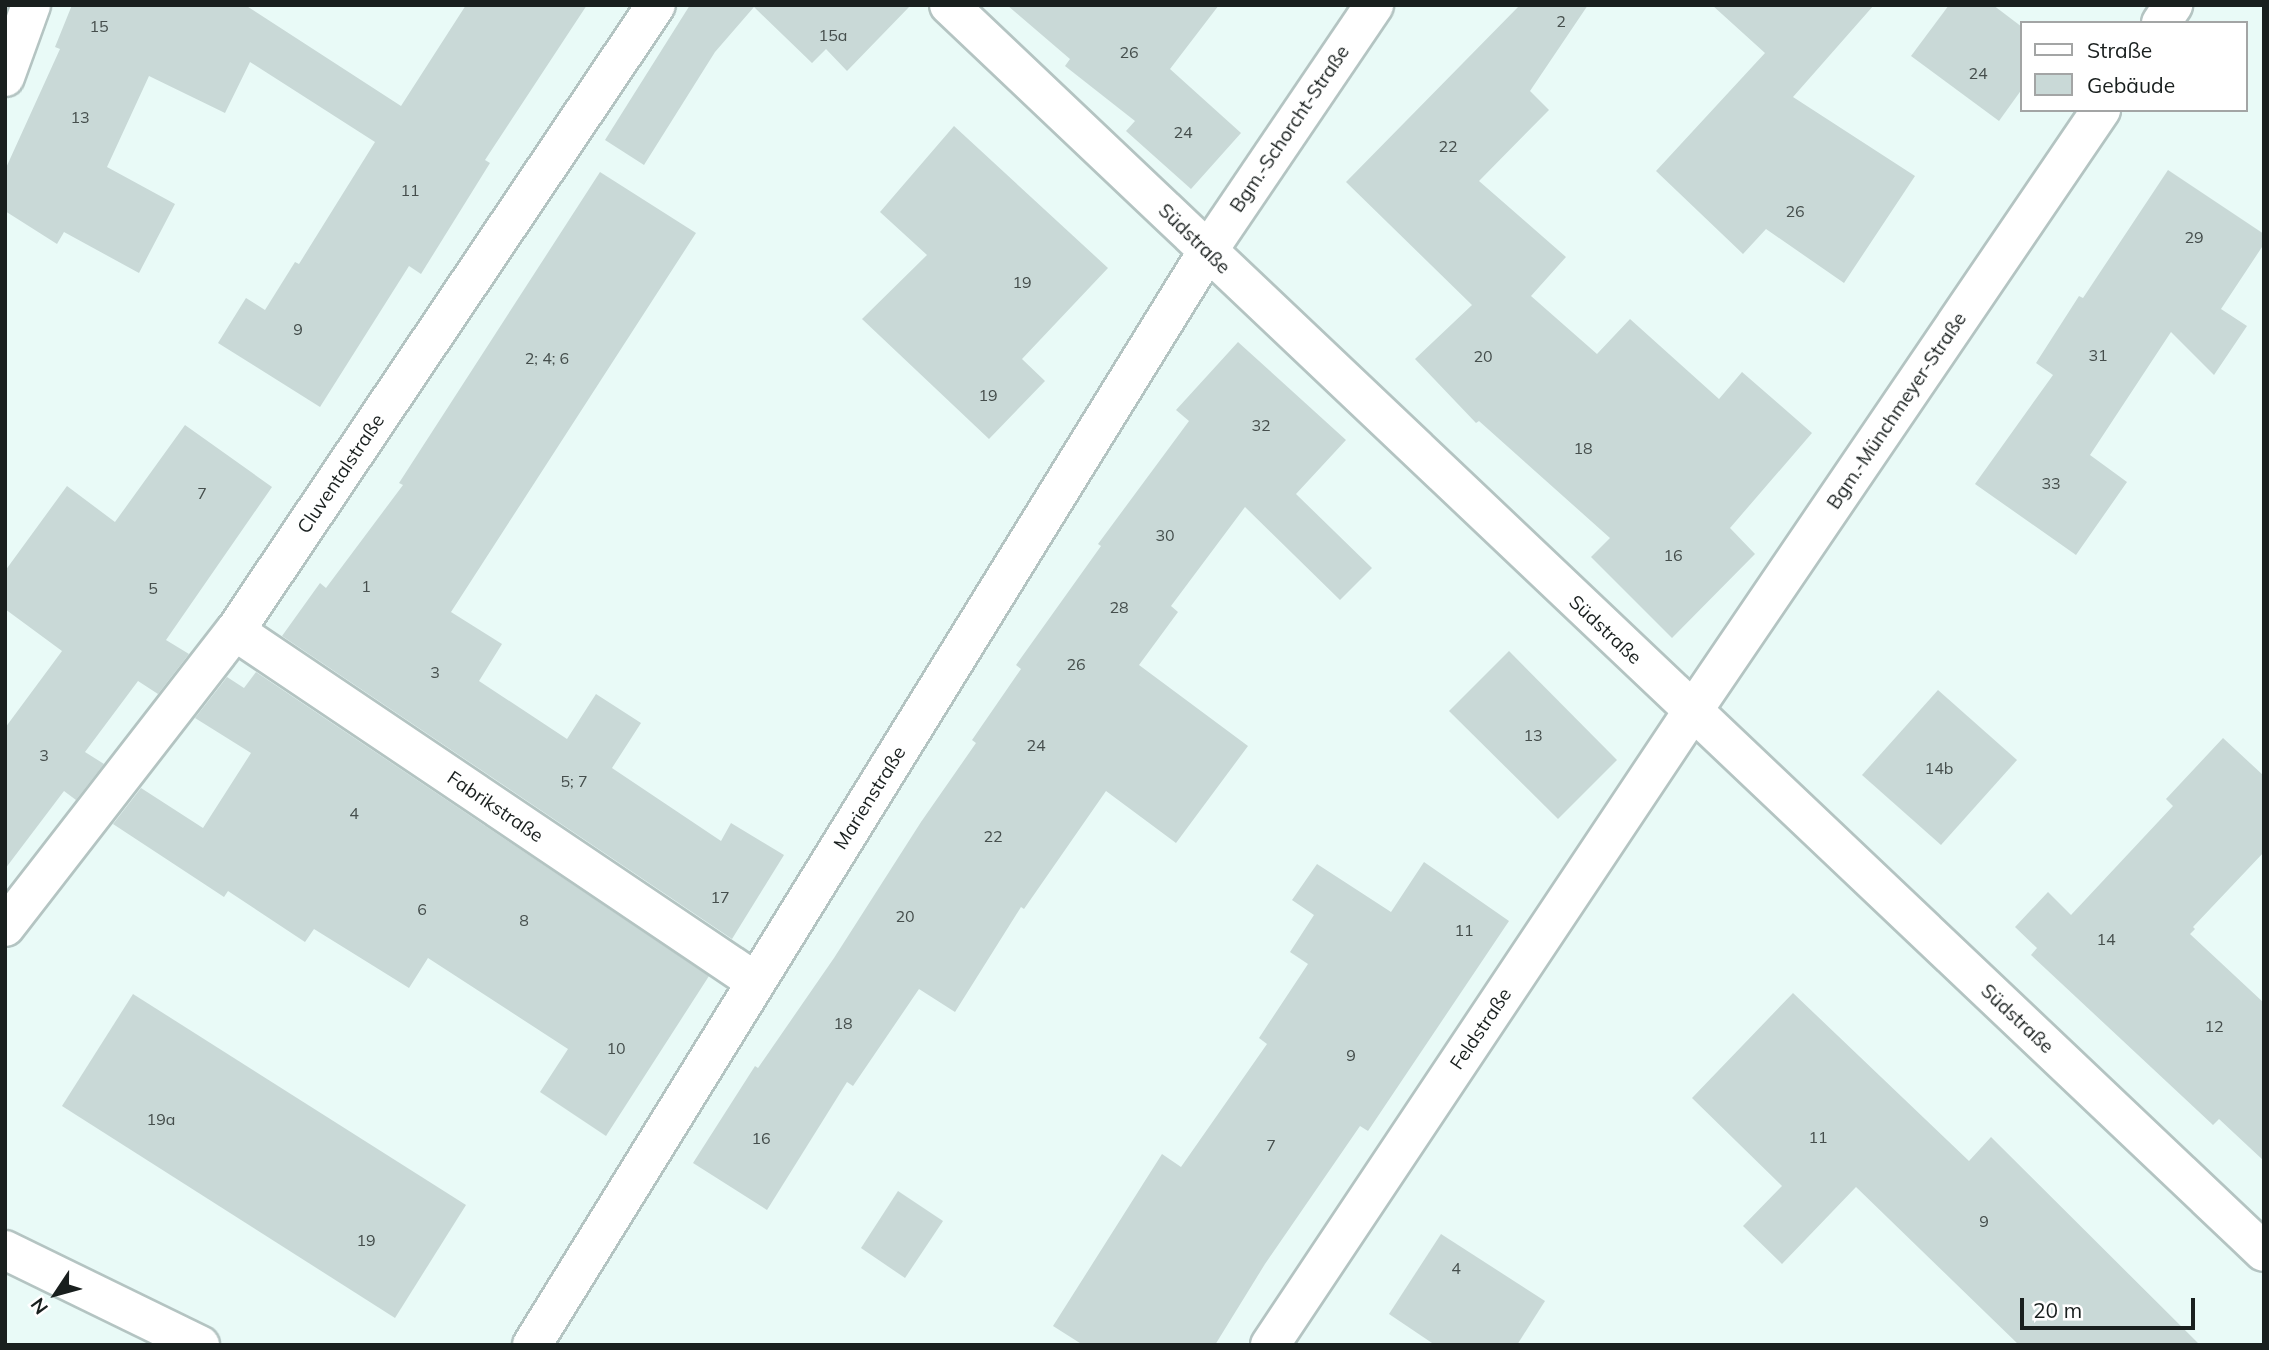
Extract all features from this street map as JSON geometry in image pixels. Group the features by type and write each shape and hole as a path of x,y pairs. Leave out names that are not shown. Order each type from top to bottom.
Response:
{"street":[{"path":"5,78 31,5"},
{"name":"Cluventalstraße","path":"5,928 235,631 656,5"},
{"name":"Südstraße","path":"949,5 2264,1252"},
{"name":"Bgm.-Schorcht-Straße","path":"1207,252 1374,5"},
{"path":"2162,21 2172,5"},
{"name":"Bgm.-Münchmeyer-Straße","path":"1692,712 2100,112"},
{"name":"Marienstraße","path":"532,1345 1207,252"},
{"name":"Fabrikstraße","path":"235,631 756,982"},
{"name":"Feldstraße","path":"1270,1345 1692,712"},
{"path":"5,1250 200,1345"}],"building":[{"path":"72,5 245,5 401,106 466,5 587,5 485,160 490,163 421,274 409,266 320,407 218,343 246,298 265,310 295,262 299,264 375,142 250,62 225,113 149,76 107,167 175,204 139,273 64,232 57,244 5,211 5,170 60,49 55,47"},
{"path":"690,5 911,5 847,71 826,49 812,63 754,7 715,52 644,165 605,140"},
{"path":"1007,5 1219,5 1170,69 1241,133 1191,189 1126,131 1135,121 1065,66 1070,59"},
{"path":"1520,5 1588,5 1530,91 1549,110 1479,181 1566,257 1531,296 1597,354 1630,319 1719,399 1742,372 1812,433 1730,528 1755,554 1672,638 1591,557 1610,538 1479,421 1476,423 1415,359 1472,305 1346,182"},
{"path":"1712,5 1874,5 1793,97 1915,176 1844,283 1766,229 1743,254 1656,171 1765,53"},
{"path":"1949,5 1993,5 2021,26 2021,90 1999,121 1911,56"},
{"path":"954,126 1108,268 1022,359 1045,381 989,439 862,319 927,255 880,212"},
{"path":"2168,170 2264,234 2264,244 2221,309 2247,326 2214,375 2171,332 2090,455 2127,482 2076,555 1975,484 2053,375 2036,363 2079,296 2083,298"},
{"path":"600,172 696,233 451,612 502,644 479,681 567,739 596,694 641,723 612,768 721,841 731,823 784,855 732,939 282,636 320,583 326,588 403,485 399,483"},
{"path":"1238,342 1346,440 1296,494 1372,568 1340,600 1245,507 1171,606 1178,612 1139,665 1248,746 1176,843 1106,791 1024,909 1021,907 955,1012 919,989 853,1086 847,1082 767,1210 693,1163 755,1066 758,1068 834,958 921,822 976,743 972,740 1021,669 1016,665 1101,546 1098,544 1189,421 1176,410"},
{"path":"185,425 272,487 166,640 189,654 158,694 138,681 85,752 104,764 76,800 64,791 5,869 5,728 62,651 5,609 5,571 67,486 115,522"},
{"path":"1509,651 1617,760 1558,819 1449,711"},
{"path":"256,672 709,976 606,1136 540,1092 568,1049 428,958 409,988 314,929 305,942 228,891 224,897 113,824 141,788 203,828 251,753 195,718 227,677 244,688"},
{"path":"1938,690 2017,760 1941,845 1862,775"},
{"path":"2223,738 2264,776 2264,852 2193,927 2195,929 2190,934 2264,1003 2264,1161 2219,1119 2213,1125 2031,955 2037,948 2015,927 2048,892 2071,915 2173,806 2166,799"},
{"path":"1424,862 1509,921 1368,1131 1360,1126 1265,1264 1215,1345 1083,1345 1053,1326 1162,1154 1181,1167 1267,1044 1259,1038 1308,964 1290,952 1314,915 1292,900 1317,864 1391,912"},
{"path":"1793,993 1969,1161 1991,1137 2200,1345 2019,1345 1856,1187 1782,1264 1743,1226 1782,1186 1692,1098"},
{"path":"133,994 466,1205 395,1318 62,1106"},
{"path":"898,1191 943,1221 905,1278 861,1248"},
{"path":"1441,1234 1545,1301 1517,1345 1435,1345 1389,1314"}]}
